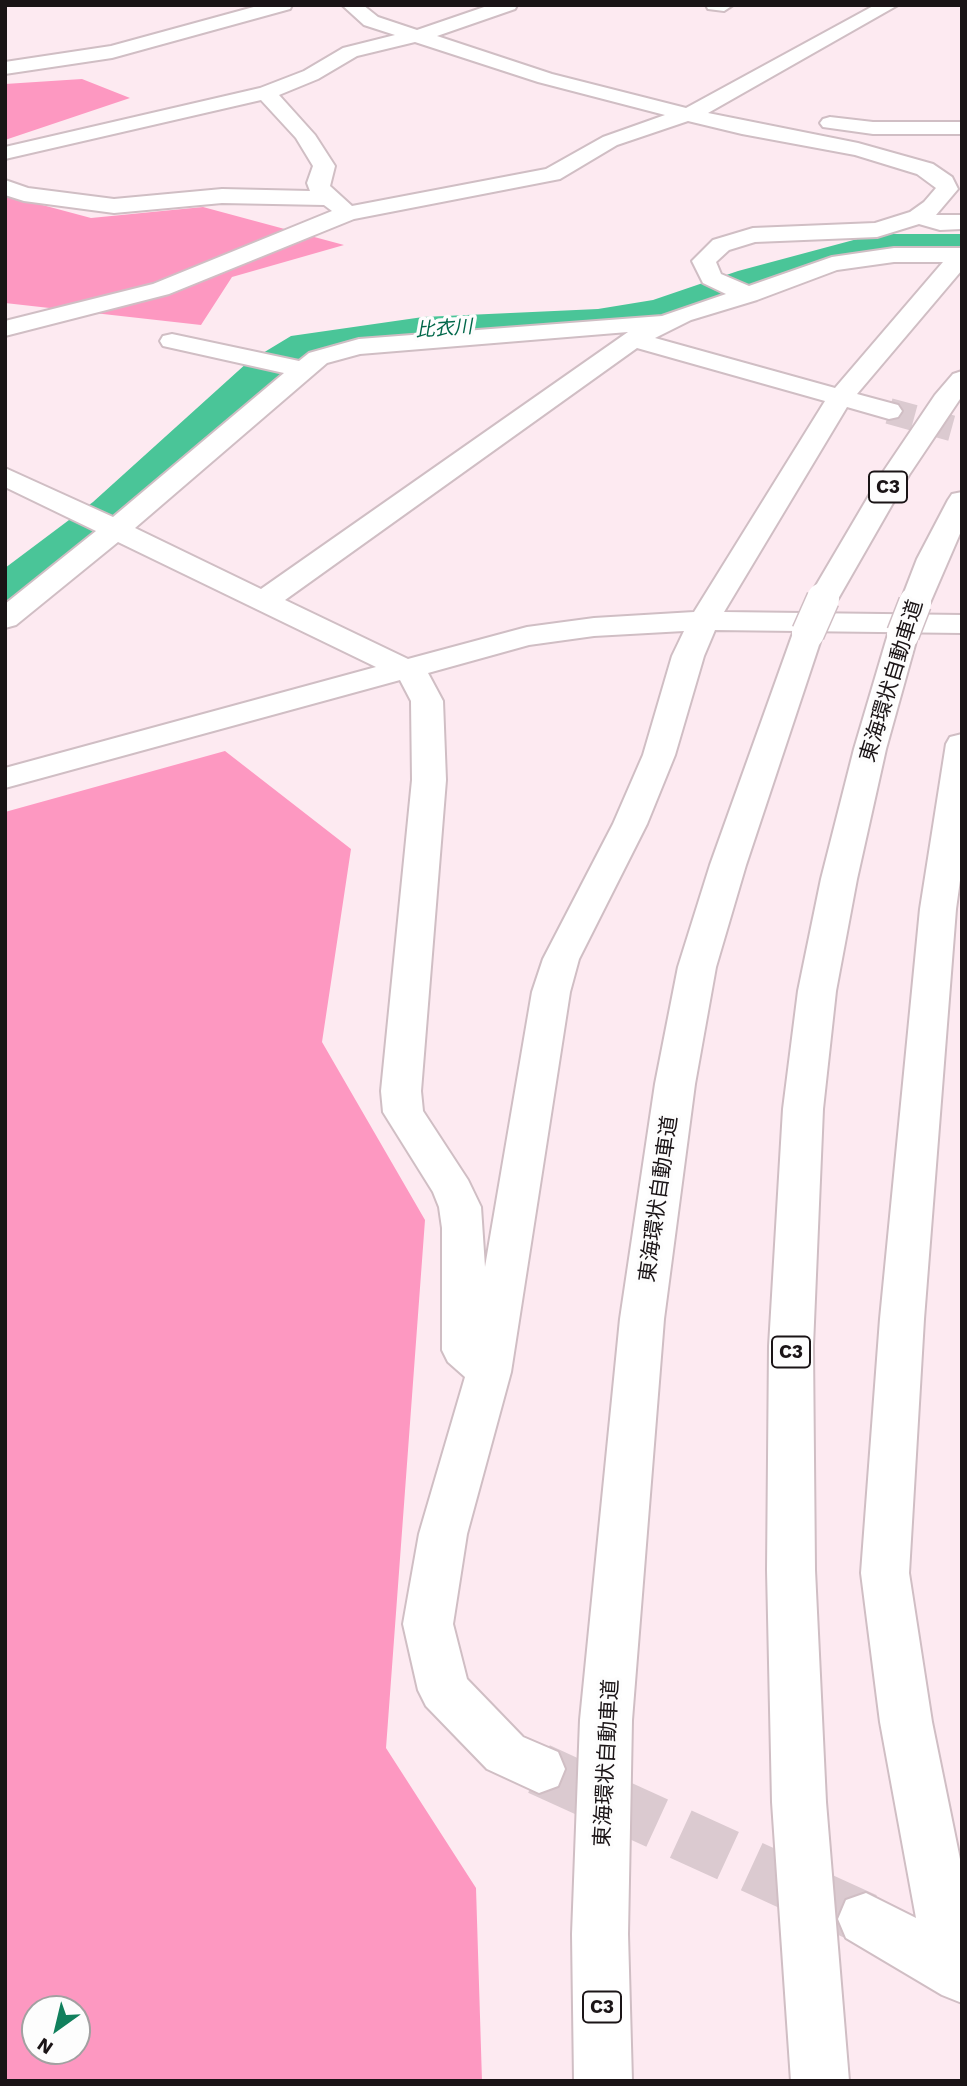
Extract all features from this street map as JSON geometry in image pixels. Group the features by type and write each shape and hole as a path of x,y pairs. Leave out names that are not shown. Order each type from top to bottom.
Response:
{"main road":[{"path":"5,68 112,52 283,5"},
{"path":"351,5 371,21 545,78 687,114 858,149 925,169 944,182 947,189 932,207 918,218 877,230 753,235 721,245 704,261 711,278 748,295"},
{"path":"5,153 266,93 312,75 350,52 415,37 472,20 508,5"},
{"path":"715,5 724,5"},
{"path":"5,187 24,194 114,206 222,196 339,206 552,174 610,141 687,114 723,96 889,5"},
{"path":"266,93 306,135 324,166 318,183 339,206"},
{"path":"723,96 748,103"},
{"path":"810,119 873,128 962,128"},
{"path":"5,329 161,289 339,206"},
{"path":"918,218 940,223 962,222"},
{"path":"262,602 633,340 670,321 832,264 894,256 962,255"},
{"path":"539,1769 505,1753 444,1690 428,1624 443,1534 489,1372 551,992 561,959 630,824 659,755 688,656 704,621 840,398 962,255"},
{"path":"5,619 318,358 359,347 670,321"},
{"path":"633,340 889,411"},
{"path":"172,341 303,370"},
{"name":"東海環状自動車道","path":"603,2081 600,1934 606,1720 646,1291 675,1084 697,967 728,865 816,616 895,475 944,401 962,379"},
{"path":"13,486 115,530 406,670 416,678 427,701 429,780 404,1047 401,1091 403,1112 453,1190 460,1207 463,1228 464,1350 489,1372"},
{"name":"東海環状自動車道","path":"820,2081 799,1802 791,1570 792,1346 803,1109 817,992 839,878 870,749 909,619 932,559 962,500"},
{"path":"5,778 527,636 594,627 704,621 962,624"},
{"path":"958,1973 906,1722 885,1573 902,1319 938,909 962,744"},
{"path":"866,1919 958,1973"}],"shaded area":[{"path":"82,79 130,98 5,140 5,84"},
{"path":"5,195 91,218 203,207 344,245 232,277 201,325 5,303"},
{"path":"225,751 351,849 322,1042 425,1220 386,1748 476,1888 482,2081 5,2081 5,812"}],"waterway":[{"name":"比衣川","path":"5,591 109,512 263,371 305,345 423,329 598,321 660,311 752,279 876,245 962,245"}],"tunnel":[{"path":"889,411 962,431"},
{"path":"539,1769 866,1919"}]}
